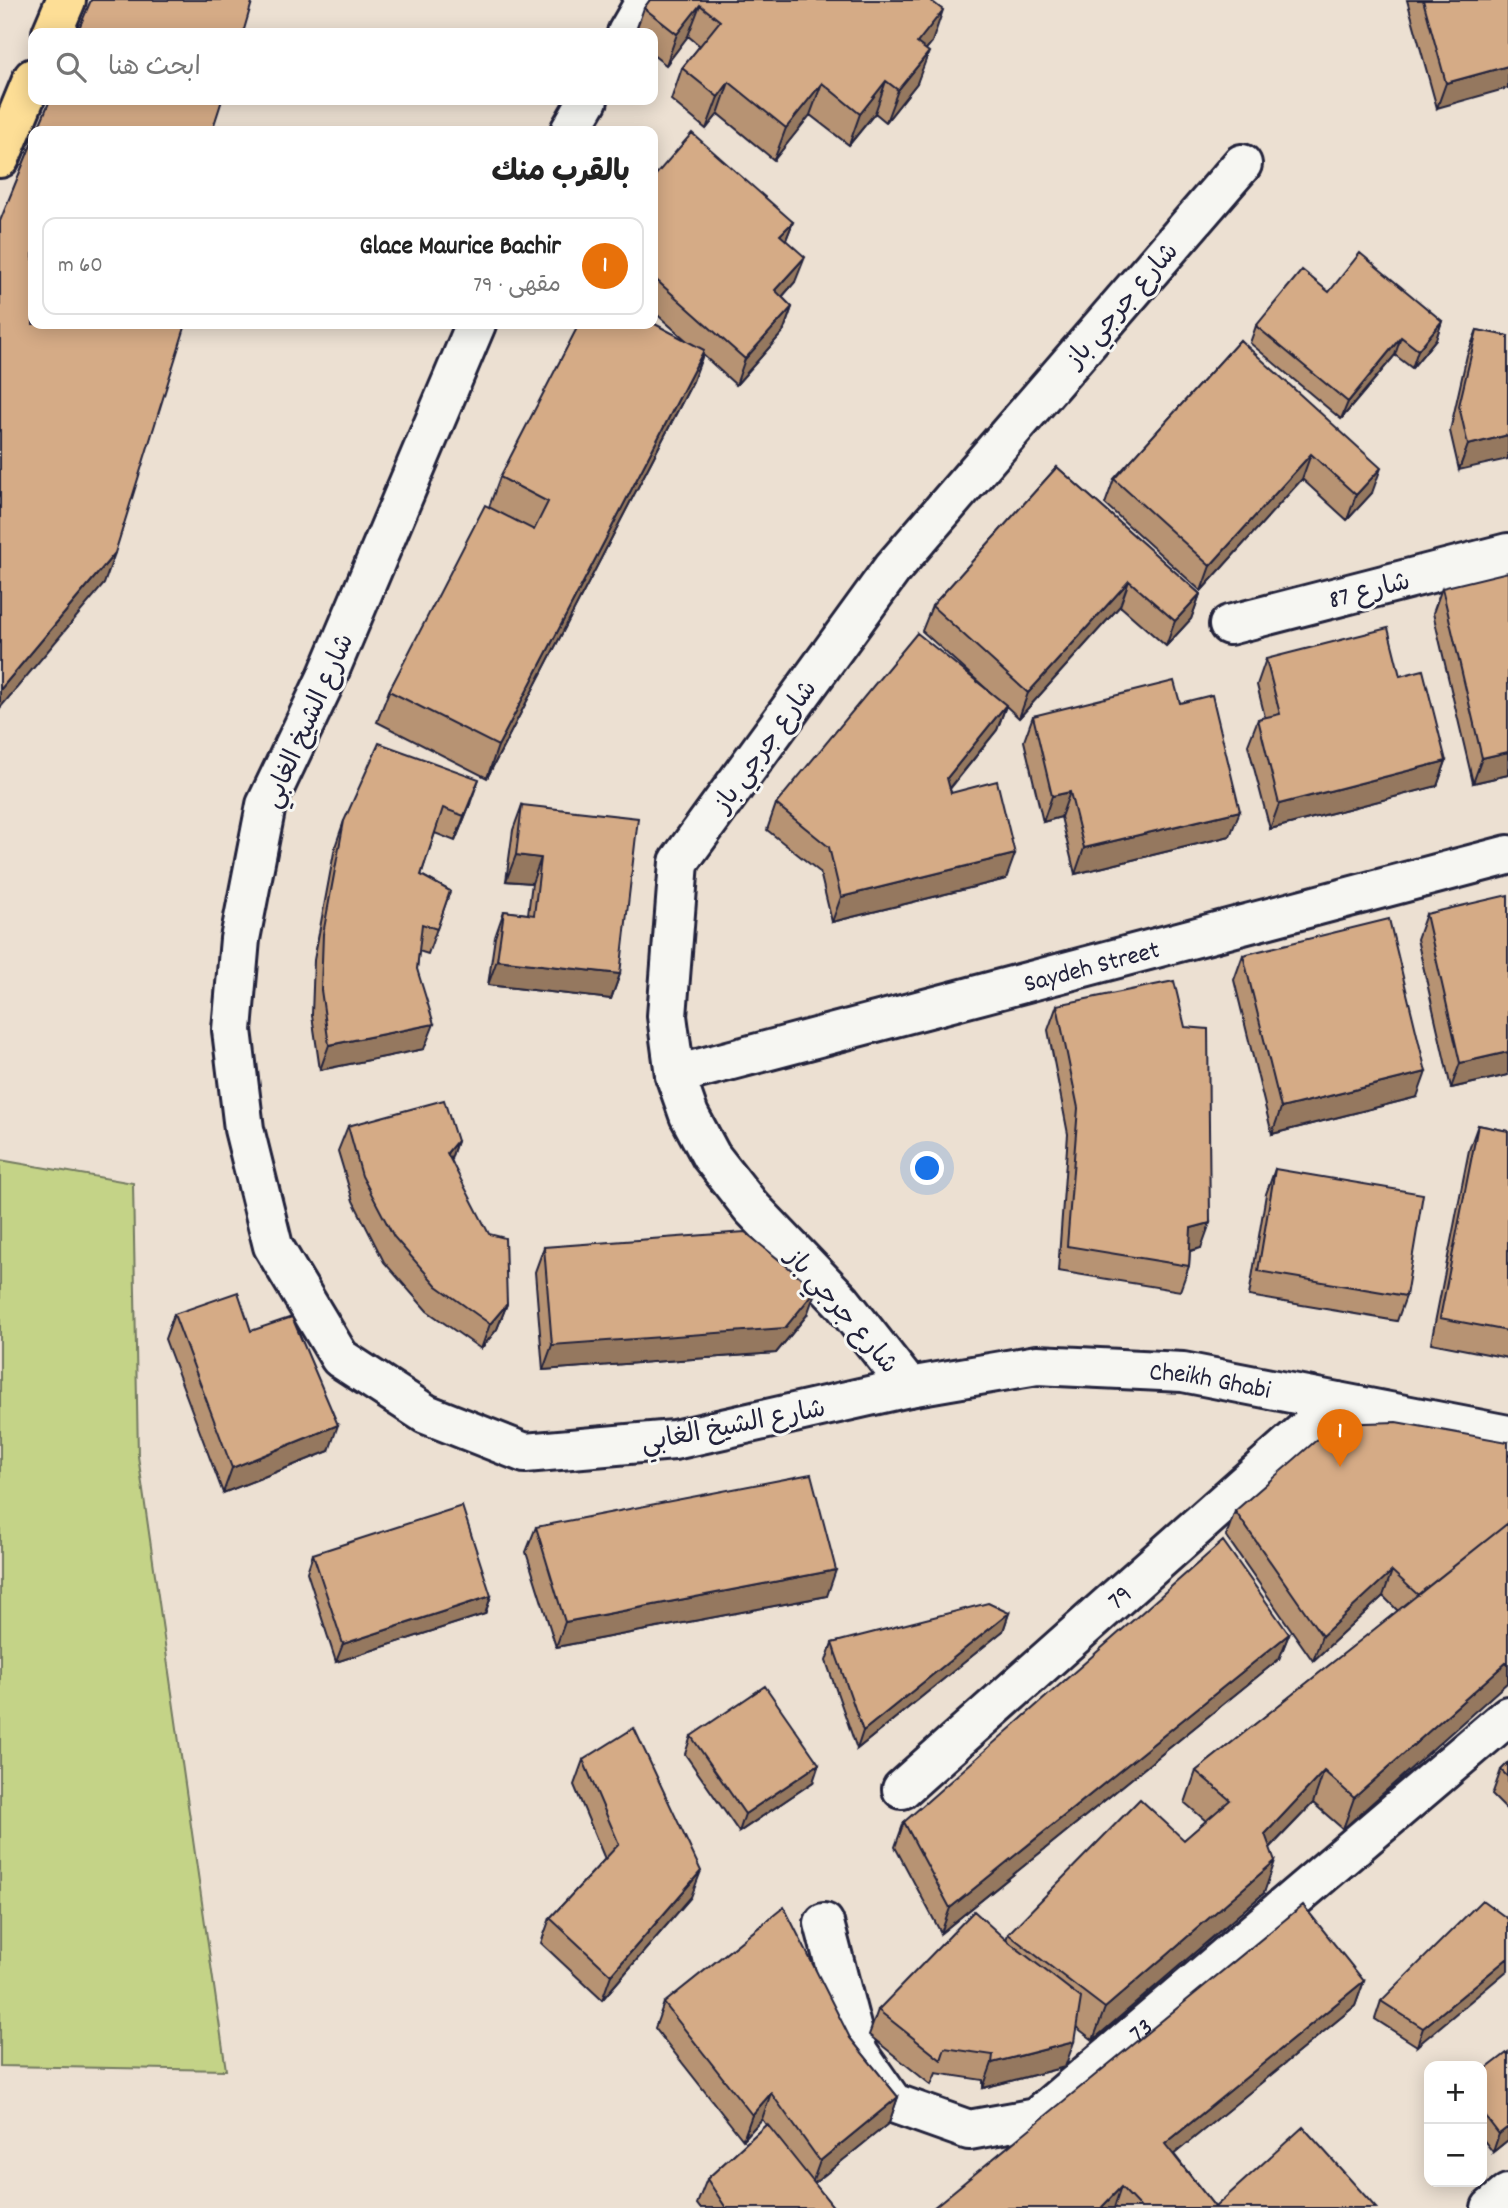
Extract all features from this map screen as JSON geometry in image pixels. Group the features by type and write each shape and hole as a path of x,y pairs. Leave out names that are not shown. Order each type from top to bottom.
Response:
{"highway":[{"path":"54,28 66,0"},
{"path":"0,158 28,90"}],"street":[{"path":"630,28 646,0"},
{"path":"573,126 585,105"},
{"name":"شارع جرجي باز","path":"909,1387 842,1302 751,1207 710,1156 689,1115 676,1075 667,1016 679,862 892,569 1242,164"},
{"name":"شارع الشيخ الغابي","path":"474,329 326,679 266,805 240,939 232,1030 244,1129 273,1246 340,1358 426,1414 525,1453 674,1440 909,1387"},
{"name":"شارع 87","path":"1229,625 1508,553"},
{"name":"Saydeh Street","path":"676,1075 1508,855"},
{"name":"Cheikh Ghabi","path":"909,1387 1037,1365 1183,1372 1508,1435"},
{"name":"79","path":"902,1789 1337,1402"},
{"name":"73","path":"824,1923 858,2053 893,2103 969,2130 1036,2118 1508,1716"},
{"path":"1491,2208 1508,2193"}],"green space":[{"path":"0,1160 133,1183 138,1456 226,2070 0,2066"}],"building":[{"path":"91,0 252,2 244,28 79,28"},
{"path":"650,0 930,0 943,10 917,43 929,52 898,90 886,81 860,114 822,83 786,128 729,82 718,97 682,68 720,21 700,5 677,34 644,8"},
{"path":"1423,0 1508,0 1508,66 1446,83"},
{"path":"48,105 220,105 214,126 39,126"},
{"path":"692,133 793,222 780,235 805,257 775,290 792,307 745,359 658,281 658,172"},
{"path":"28,152 28,329 184,329 115,553 0,690 0,221"},
{"path":"1360,253 1442,321 1418,350 1401,337 1348,402 1256,326 1302,270 1329,292"},
{"path":"658,326 704,350 498,746 389,691 485,505 534,530 548,502 500,477 576,329 658,329"},
{"path":"1477,330 1508,336 1508,435 1468,445 1459,406"},
{"path":"1240,340 1381,468 1356,495 1311,454 1210,566 1114,479"},
{"path":"1057,467 1200,594 1175,621 1129,581 1028,693 932,606"},
{"path":"1508,572 1508,752 1482,758 1442,588"},
{"path":"1388,628 1400,676 1423,670 1446,761 1279,804 1258,719 1280,714 1266,659"},
{"path":"917,633 1006,705 947,778 951,793 997,781 1015,854 841,897 829,847 776,804"},
{"path":"1174,681 1180,703 1212,695 1240,811 1084,848 1070,792 1052,796 1033,716"},
{"path":"379,743 479,779 464,816 443,808 421,875 450,891 437,929 422,924 417,969 434,1024 329,1045 321,990 323,934 344,821"},
{"path":"522,805 638,818 620,974 497,960 504,911 534,915 541,858 516,855"},
{"path":"1508,895 1508,1052 1460,1063 1426,914"},
{"path":"1389,919 1426,1072 1281,1108 1243,955"},
{"path":"1174,981 1185,1027 1208,1029 1210,1223 1191,1228 1189,1266 1067,1246 1078,1108 1057,1005"},
{"path":"444,1100 457,1141 447,1153 489,1234 505,1238 507,1304 490,1324 437,1286 394,1237 362,1176 348,1126"},
{"path":"1478,1125 1508,1131 1508,1331 1440,1318"},
{"path":"1275,1169 1423,1194 1406,1296 1258,1271"},
{"path":"745,1232 816,1290 785,1328 552,1345 544,1247"},
{"path":"238,1292 251,1331 292,1317 338,1425 232,1468 174,1314"},
{"path":"1396,1422 1508,1442 1508,1523 1418,1595 1392,1571 1322,1636 1235,1511 1335,1424"},
{"path":"811,1474 836,1570 565,1622 536,1527"},
{"path":"462,1506 491,1596 343,1644 313,1554"},
{"path":"1508,1523 1508,1661 1354,1798 1324,1771 1265,1834 1275,1861 1105,2008 1008,1934 1140,1799 1184,1840 1230,1800 1196,1771"},
{"path":"1223,1541 1289,1634 950,1908 904,1822"},
{"path":"988,1603 1009,1613 863,1731 832,1643"},
{"path":"765,1686 819,1764 745,1814 691,1736"},
{"path":"634,1728 701,1871 611,1975 550,1918 619,1844 583,1760"},
{"path":"1508,1763 1508,1777 1501,1770"},
{"path":"1482,1900 1508,1919 1508,1958 1423,2028 1381,2001"},
{"path":"1303,1905 1364,1981 1165,2144 1215,2207 1303,2127 1376,2208 1141,2208 1121,2187 1101,2208 933,2208"},
{"path":"784,1907 850,2038 898,2097 820,2161 771,2093 752,2115 664,2003"},
{"path":"974,1911 1006,1940 1081,1998 1074,2042 992,2063 993,2055 945,2048 941,2060 878,2010"},
{"path":"1508,2052 1508,2127 1499,2134 1487,2118 1487,2068"},
{"path":"767,2124 834,2208 726,2208 707,2179"}],"place":[{"name":"Glace Maurice Bachir","path":"1340,1467"}]}
